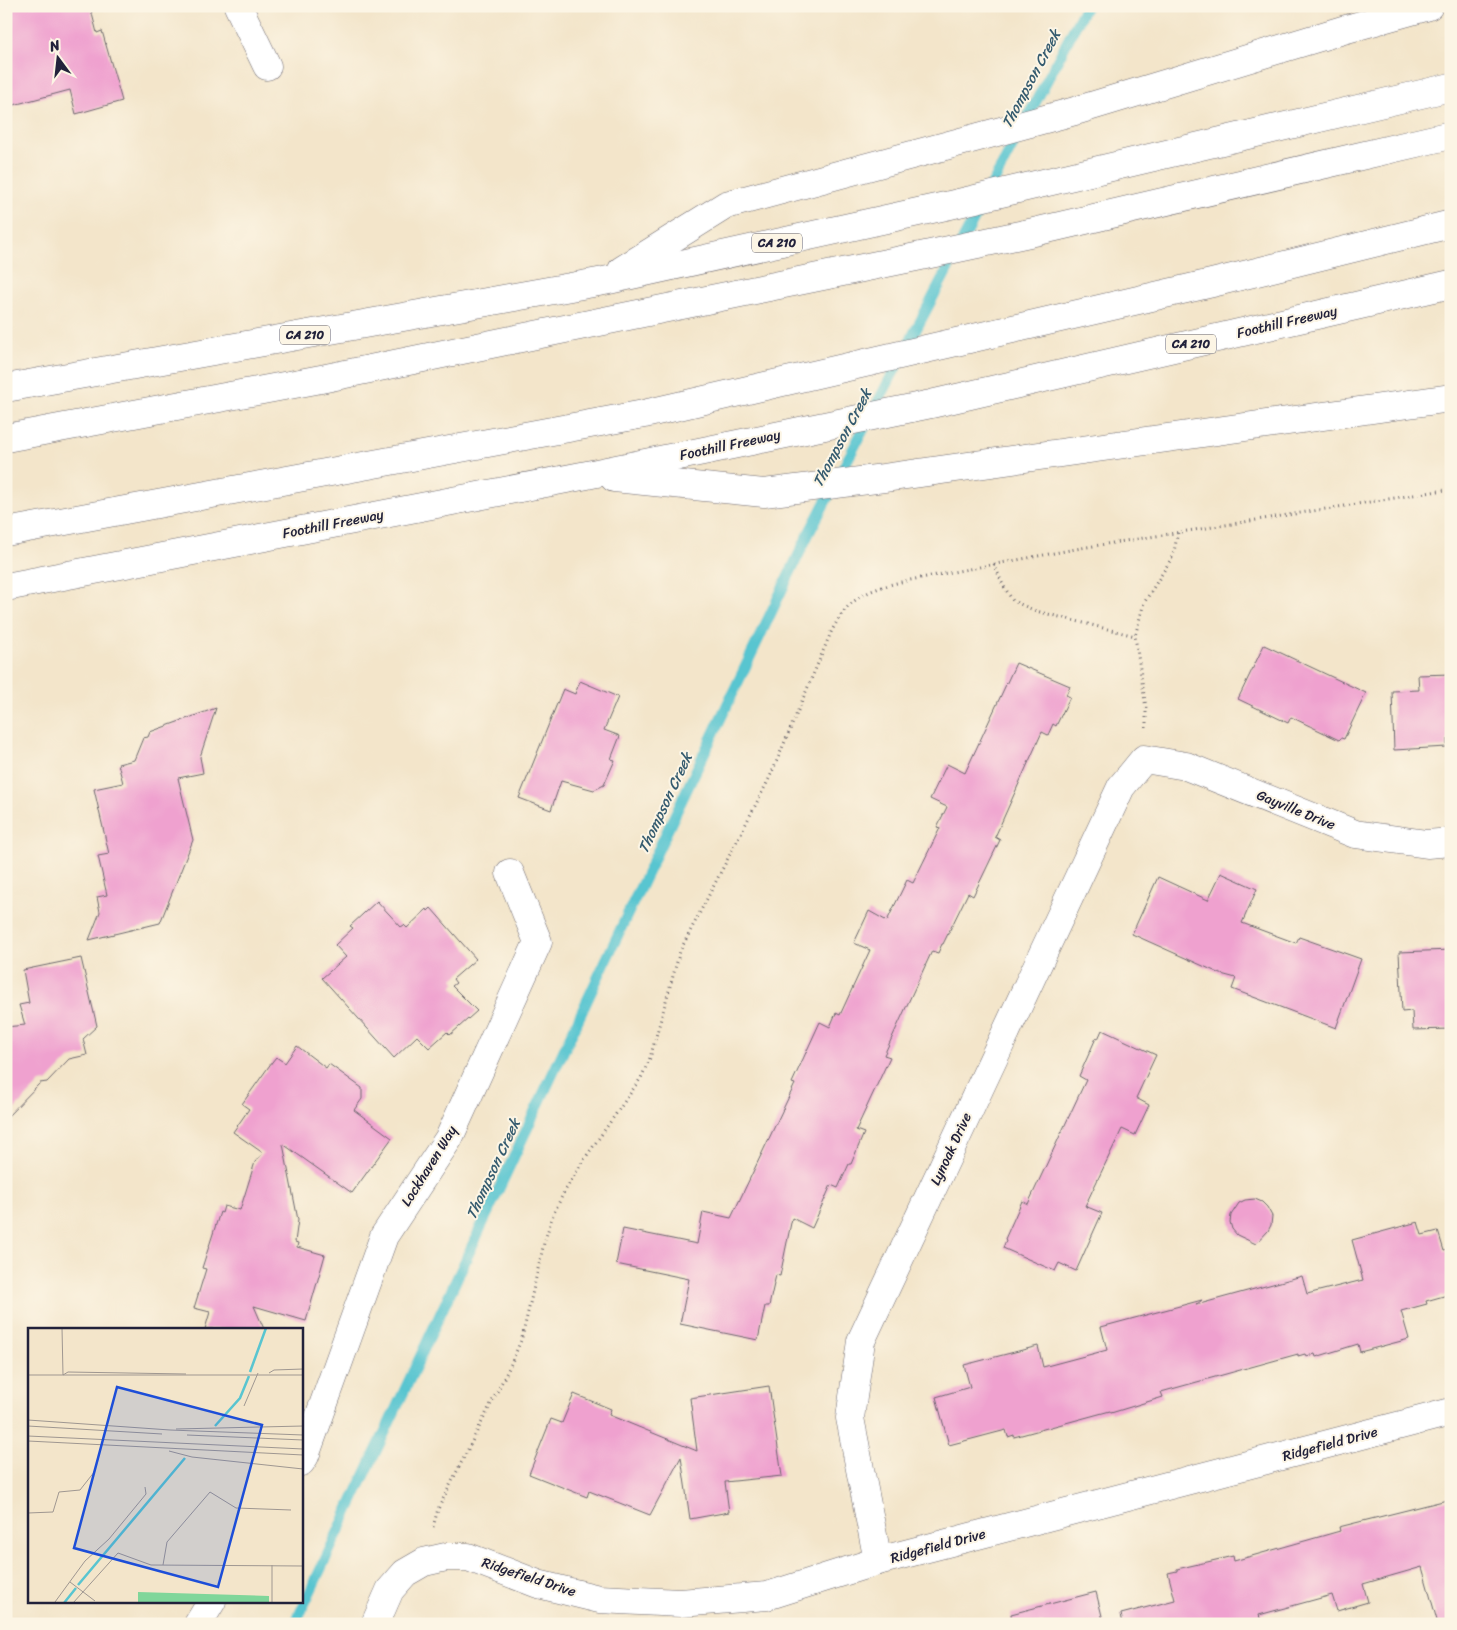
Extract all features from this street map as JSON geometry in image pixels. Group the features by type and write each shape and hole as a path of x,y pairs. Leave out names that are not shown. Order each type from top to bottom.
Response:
{"main road":[{"path":"238,6 267,66"},
{"path":"604,281 726,205 1075,111 1429,6"},
{"name":"CA 210","path":"6,388 604,281 950,205 1451,87"},
{"path":"6,438 321,379 916,257 1034,232 1451,135"},
{"path":"6,532 644,414 1212,283 1451,224"},
{"name":"Foothill Freeway","path":"6,587 587,475 931,404 1451,284"},
{"path":"587,475 764,493 884,478 1451,398"},
{"name":"Gayville Drive","path":"1144,759 1186,766 1355,834 1428,844 1451,842"},
{"name":"Lynoak Drive","path":"878,1561 850,1418 861,1341 1121,787 1144,759"},
{"name":"Lockhaven Way","path":"302,1460 384,1236 448,1138 538,942 510,873"},
{"name":"Ridgefield Drive","path":"424,1562 446,1557 468,1557 538,1584 599,1599 680,1603 767,1596 878,1561 1451,1412"},
{"path":"375,1624 390,1590 405,1573 424,1562"},
{"path":"198,1624 211,1602"}],"path":[{"path":"424,1562 438,1509 511,1364 522,1338 544,1243 553,1215 583,1161 641,1078 650,1058 680,951 770,777 832,630 845,610 862,596 883,586 994,564 1178,532 1451,490"},
{"path":"1144,759 1146,708 1135,636 1144,603 1173,556 1178,532"},
{"path":"994,564 1003,585 1013,601 1036,611 1135,636"}],"building":[{"path":"6,6 90,6 97,33 102,31 122,101 76,114 70,90 6,107"},
{"path":"1264,645 1366,693 1344,739 1341,738 1339,740 1291,717 1288,723 1238,699"},
{"path":"1016,663 1070,686 1066,695 1070,697 1056,726 1053,724 1048,735 1042,732 995,837 1000,840 973,896 968,893 938,953 932,951 884,1055 890,1057 856,1130 864,1133 851,1164 849,1164 838,1188 831,1185 812,1228 792,1218 780,1276 776,1275 769,1306 765,1306 758,1340 680,1324 689,1279 616,1264 623,1229 697,1244 703,1212 731,1218 795,1084 792,1083 820,1022 830,1027 836,1013 840,1015 870,950 854,943 869,911 887,921 907,880 913,883 940,828 937,827 947,807 930,799 947,764 965,773"},
{"path":"1451,674 1451,740 1447,740 1447,747 1394,750 1392,691 1419,690 1418,675"},
{"path":"580,681 618,697 604,730 620,736 611,759 615,760 604,785 594,790 561,781 551,810 519,798 563,689 575,694"},
{"path":"216,708 200,757 203,773 178,778 193,840 160,923 89,940 100,912 97,897 107,895 98,856 109,854 94,789 123,783 118,764 134,760 143,738 148,737 150,732"},
{"path":"1221,873 1257,889 1242,923 1296,943 1299,937 1361,959 1336,1028 1232,989 1236,978 1221,974 1132,934 1158,877 1208,900"},
{"path":"377,901 401,927 404,925 407,928 427,909 428,911 431,908 476,959 453,979 456,983 452,986 477,1011 450,1035 447,1032 429,1048 417,1036 394,1058 322,978 346,957 335,945 353,928 350,926"},
{"path":"1451,950 1451,1029 1413,1030 1412,1011 1402,1012 1399,952"},
{"path":"81,958 97,1026 83,1039 87,1055 69,1059 47,1082 40,1083 6,1118 6,1027 25,1025 19,1005 29,1003 23,970"},
{"path":"1102,1030 1156,1055 1136,1098 1149,1105 1135,1135 1122,1129 1085,1206 1102,1213 1076,1271 1059,1263 1055,1271 1003,1248 1005,1239 1022,1201 1028,1204 1086,1080 1079,1076 1096,1038 1098,1039"},
{"path":"297,1046 326,1068 329,1064 362,1088 362,1099 354,1110 392,1138 352,1193 283,1144 298,1220 295,1242 298,1243 297,1247 325,1255 306,1321 254,1306 264,1328 205,1328 210,1312 194,1308 206,1269 202,1268 220,1212 222,1213 224,1206 240,1210 255,1162 263,1153 233,1132 249,1109 242,1104 276,1057 285,1063"},
{"path":"1255,1199 1267,1207 1272,1216 1268,1231 1256,1244 1237,1235 1232,1229 1230,1222 1231,1215 1239,1203"},
{"path":"1418,1222 1422,1235 1438,1231 1444,1251 1451,1249 1451,1294 1426,1301 1427,1304 1401,1311 1409,1339 1360,1352 1358,1344 1316,1357 1315,1354 1298,1356 1298,1354 1161,1392 1163,1397 1111,1413 1110,1411 1014,1437 1014,1435 1008,1437 1006,1430 949,1445 936,1397 970,1387 964,1365 1038,1346 1043,1367 1107,1350 1101,1327 1202,1300 1196,1305 1302,1276 1307,1294 1363,1280 1352,1240"},
{"path":"769,1386 782,1476 725,1482 729,1512 690,1519 681,1457 650,1515 589,1491 587,1497 529,1474 551,1419 562,1423 574,1394 611,1409 609,1415 697,1451 690,1398"},
{"path":"1451,1499 1451,1624 1438,1624 1422,1567 1363,1584 1368,1602 1337,1611 1332,1595 1259,1615 1262,1624 1123,1624 1121,1614 1175,1600 1168,1573 1177,1571 1177,1569 1233,1556 1234,1561 1340,1531 1339,1527"},
{"path":"1096,1592 1104,1624 1012,1624 1011,1614"}],"waterway":[{"name":"Thompson Creek","path":"295,1624 630,909 809,533 1086,6"}]}
